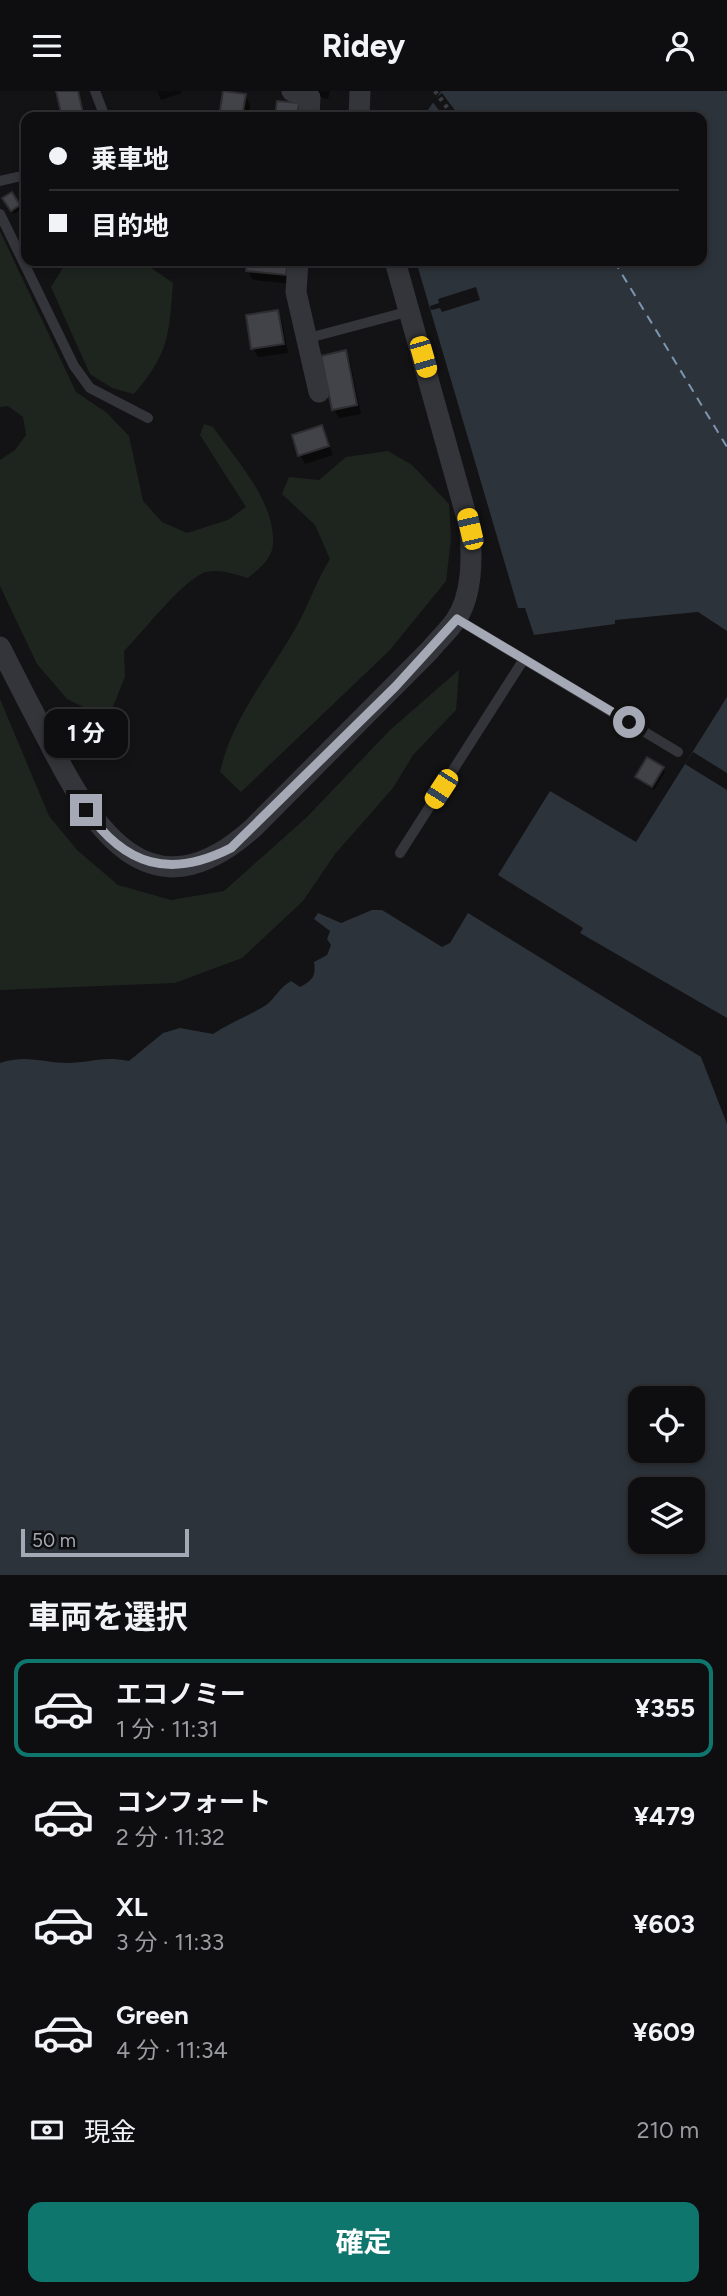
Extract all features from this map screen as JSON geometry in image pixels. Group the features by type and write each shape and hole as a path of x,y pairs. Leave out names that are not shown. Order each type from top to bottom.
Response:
{"street":[{"path":"292,91 310,98 309,112"},
{"path":"359,112 360,91"},
{"path":"298,266 296,292 319,391"},
{"path":"0,647 76,795 97,825 139,859 160,866 207,860 231,848 246,835 395,687 457,619 472,558 470,529 396,266"}],"lane":[{"path":"95,91 103,112"},
{"path":"0,181 21,176"},
{"path":"0,214 21,257"},
{"path":"25,266 74,366 90,388 148,418"},
{"path":"305,339 410,311"},
{"path":"457,619 678,752"},
{"path":"400,853 524,659"}],"path":[{"path":"435,91 450,112"}],"shaded area":[{"path":"441,91 727,91 727,631 698,612 615,620 615,624 534,635 525,608 518,608 417,266 707,266 707,112 426,112"},
{"path":"0,231 76,392 107,413 129,436 143,501 162,522 187,533 228,520 246,507 200,435 204,424 213,427 243,467 261,497 272,527 271,554 252,575 248,578 218,571 201,574 171,599 124,651 125,677 108,719 67,699 37,664 0,586 0,460 15,450 26,435 23,417 8,406 0,407"},
{"path":"64,266 148,266 173,283 168,331 161,355 134,394 112,388 90,374 51,287"},
{"path":"388,451 412,465 449,504 451,539 446,581 389,651 241,792 220,772 226,751 244,711 301,618 330,559 315,525 282,494 289,477 319,480 346,457"},
{"path":"459,670 456,710 413,755 393,788 335,854 303,901 242,958 175,983 0,990 0,699 49,816 77,850 118,885 171,900 224,891 307,817 390,730"},
{"path":"727,697 727,1018 580,933 583,928 498,875 550,791 636,842"},
{"path":"372,910 382,910 442,947 450,943 468,913 701,1057 727,1124 727,1575 0,1575 0,1063 27,1059 60,1063 105,1059 129,1061 163,1033 180,1028 213,1034 267,1004 291,981 300,987 313,977 314,962 327,955 331,945 327,939 330,931 314,919 318,913 341,923"}],"pier":[{"path":"442,93 456,112 440,112 432,101"},
{"path":"476,287 480,300 442,312 440,308 431,310 430,306 439,303 438,299"},
{"path":"693,752 727,773 727,790 685,764"}],"building":[{"path":"56,91 78,91 83,112 61,112"},
{"path":"223,91 246,94 243,112 220,112"},
{"path":"277,101 299,103 298,112 276,112"},
{"path":"12,192 20,205 11,211 2,198"},
{"path":"246,266 287,266 286,275 246,271"},
{"path":"278,310 284,344 251,349 246,315"},
{"path":"346,350 357,405 332,410 321,356"},
{"path":"322,425 329,446 298,456 292,435"},
{"path":"647,757 664,767 652,787 635,777"}],"ferry route":[{"path":"617,266 727,447"}],"route":[{"path":"86,810 114,842 139,859 160,866 207,860 231,848 395,687 457,619 629,722"}]}
